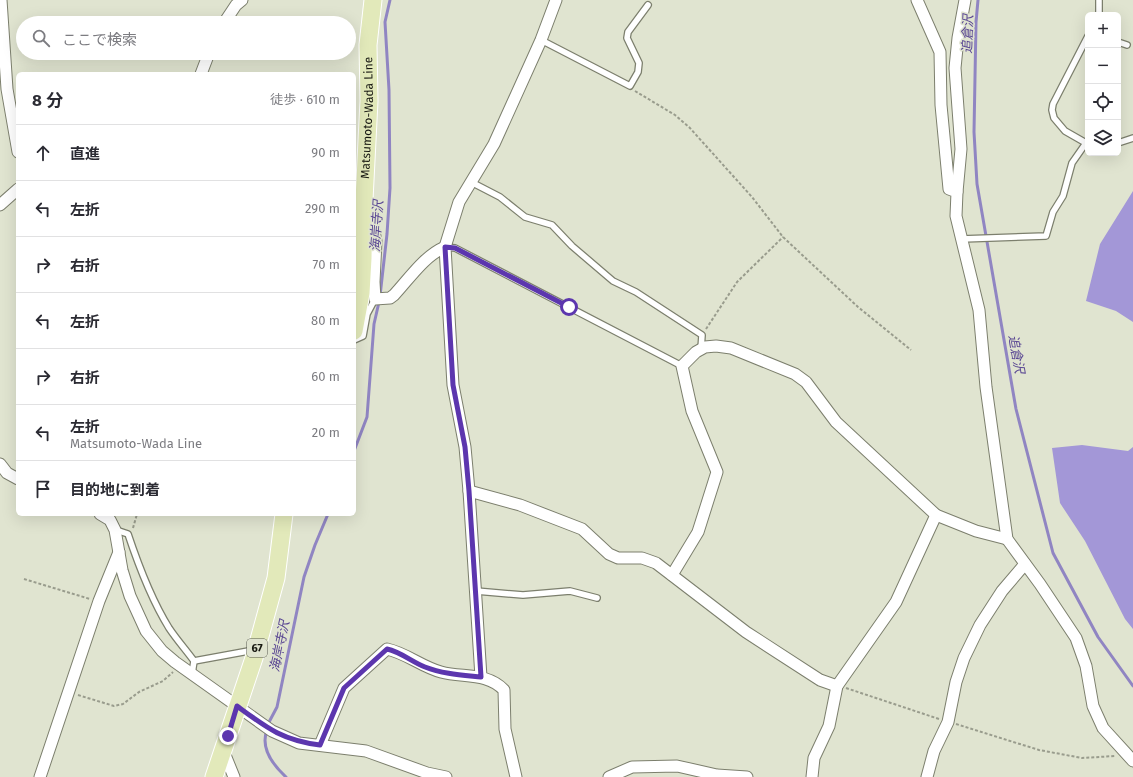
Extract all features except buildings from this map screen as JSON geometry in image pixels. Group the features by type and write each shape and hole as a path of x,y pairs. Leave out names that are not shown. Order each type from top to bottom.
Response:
{"main road":[{"name":"Matsumoto-Wada Line","path":"356,320 361,293 369,101 368,45 372,0"},
{"name":"67","path":"214,777 257,650 276,578 284,516"}],"street":[{"path":"1,0 7,89 16,141"},
{"path":"229,16 236,5 242,0"},
{"path":"481,677 469,491 465,447 453,385 445,247 459,202 494,144 541,40 556,0"},
{"path":"917,0 940,52 941,105 949,189 957,192"},
{"path":"965,0 958,38 955,68 961,149 956,216 960,239 979,310 986,387 1007,539 1076,638 1086,666 1093,706 1103,728 1130,759"},
{"path":"202,72 206,60"},
{"path":"0,204 16,191"},
{"path":"364,220 372,222 375,233 375,299 390,298 426,260 436,251 445,247"},
{"path":"672,576 698,532 717,472 692,411 682,366 705,347 716,346 730,348 795,374 806,382 836,422 936,515 976,531 1007,539"},
{"path":"0,464 7,472 16,478"},
{"path":"469,491 520,505 582,529 609,554 618,558 642,558 656,563 746,632 820,680 837,686"},
{"path":"812,777 814,758 829,726 837,686 896,602 936,515"},
{"path":"104,516 110,520 115,530 130,596 146,631 162,651 180,666 272,731 298,743 366,751 427,773 446,777"},
{"path":"40,777 70,692 99,602 119,552"},
{"path":"927,777 934,751 948,722 956,682 964,658 980,625 1002,591 1025,564"},
{"path":"320,745 344,688 387,649 395,651 423,666 442,672 481,677 497,682 504,690 505,729 516,777"},
{"path":"223,750 234,777"},
{"path":"610,777 632,767 677,766 717,775 747,777"}],"lane":[{"path":"1099,0 1099,12"},
{"path":"541,40 630,86 638,72 639,63 627,38 628,32 648,5"},
{"path":"1085,42 1053,104 1052,110 1054,118 1065,132 1085,142"},
{"path":"1121,43 1127,45"},
{"path":"1121,142 1133,138"},
{"path":"960,239 1046,236 1053,212 1063,196 1072,163 1085,146"},
{"path":"470,182 500,197 525,217 552,225 572,246 613,281 636,292 702,335 700,350"},
{"path":"445,247 455,248 682,366"},
{"path":"356,339 363,336 367,314 375,299"},
{"path":"115,530 128,534 140,572 153,600 170,628 194,661 192,674"},
{"path":"476,591 523,595 570,591 597,598"},
{"path":"194,661 257,650"}],"path":[{"path":"630,86 636,92 675,115 689,127 752,197 783,237 858,307 911,350"},
{"path":"702,335 737,282 783,237"},
{"path":"128,534 132,530 137,516"},
{"path":"24,579 99,602"},
{"path":"70,692 107,705 114,706 123,704 139,692 163,681 180,666"},
{"path":"837,686 948,722 1046,751 1082,758 1130,759"}],"shaded area":[{"path":"1133,191 1133,322 1116,311 1086,301 1100,244"},
{"path":"1082,445 1128,451 1133,447 1133,629 1125,619 1085,541 1060,503 1052,448"}],"waterway":[{"name":"海岸寺沢","path":"380,296 387,234 390,188 389,90 385,22 390,0"},
{"name":"追倉沢","path":"978,0 976,22 974,132 977,184 1016,409 1053,553 1098,637 1133,686"},
{"name":"海岸寺沢","path":"356,446 367,417 374,324 379,302"},
{"name":"海岸寺沢","path":"268,724 277,707 304,577 327,516"},
{"name":"海岸寺沢","path":"267,730 265,743 269,756 272,762 286,777"}],"route":[{"path":"228,736 237,706 272,731 298,743 320,745 344,688 387,649 395,651 423,666 442,672 481,677 469,491 465,447 453,385 445,247 455,248 569,307"}]}
